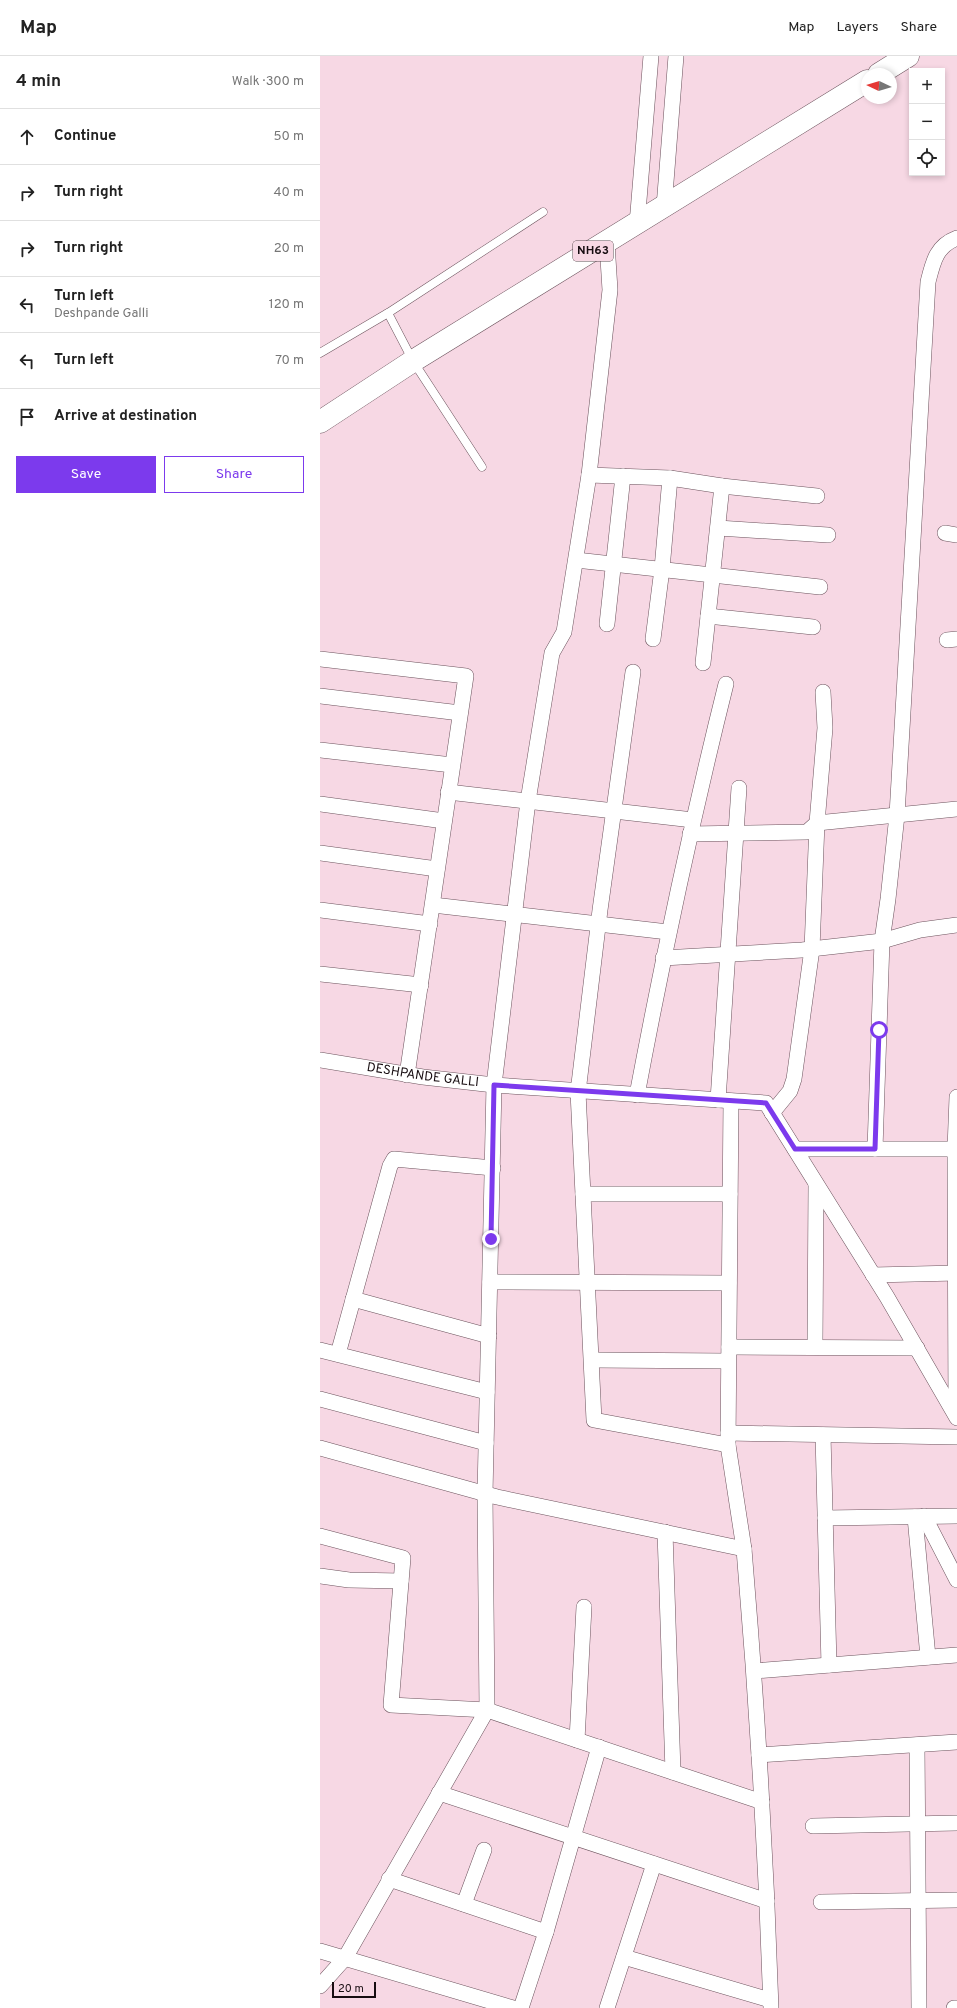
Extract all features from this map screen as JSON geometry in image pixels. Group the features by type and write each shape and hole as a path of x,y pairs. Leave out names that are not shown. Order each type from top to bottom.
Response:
{"highway":[{"path":"888,68 906,56"},
{"name":"NH63","path":"320,422 413,361 607,243 861,85"}],"street":[{"path":"637,224 651,56"},
{"path":"664,207 677,56"},
{"path":"875,1149 882,941 897,815 928,282 933,260 941,247 957,238"},
{"path":"320,1986 345,1958 487,1710 485,1494 494,1085 528,801 552,653 564,632 589,475 610,290 607,243"},
{"path":"589,475 670,478 722,486 817,496"},
{"path":"607,624 612,565 623,476"},
{"path":"653,639 662,569 670,478"},
{"path":"703,663 722,486"},
{"path":"718,528 828,535"},
{"path":"576,560 820,587"},
{"path":"708,616 813,627"},
{"path":"320,660 466,676 407,1075"},
{"path":"632,672 598,925 578,1092 594,1420 728,1439 823,1435 957,1437"},
{"path":"637,1095 668,932 691,827 726,684"},
{"path":"823,692 825,728 817,823 812,949 794,1079 790,1091 769,1108 873,1275 956,1417"},
{"path":"320,696 460,713"},
{"path":"320,750 452,765"},
{"path":"624,1957 770,2004 767,1901 754,1671 744,1549 728,1439 730,1194 724,1101 728,954 738,788"},
{"path":"448,792 613,810 691,827 736,833 807,832 817,823 957,809"},
{"path":"320,804 444,821"},
{"path":"320,853 438,869"},
{"path":"433,905 515,916 668,932"},
{"path":"320,910 430,924"},
{"path":"663,958 812,949 882,941 920,930 957,925"},
{"path":"320,974 421,986"},
{"name":"DESHPANDE GALLI","path":"320,1060 407,1075 494,1085 724,1101 769,1108"},
{"path":"956,1417 957,1097"},
{"path":"795,1149 956,1149"},
{"path":"338,1354 390,1166 394,1159 493,1168"},
{"path":"815,1347 816,1184"},
{"path":"583,1194 730,1194"},
{"path":"873,1275 957,1273"},
{"path":"490,1282 729,1283"},
{"path":"353,1299 489,1336"},
{"path":"592,1360 729,1354 815,1347 917,1348"},
{"path":"320,1350 487,1392"},
{"path":"320,1399 486,1442"},
{"path":"823,1435 829,1665"},
{"path":"320,1448 485,1494 744,1549"},
{"path":"919,1516 957,1580"},
{"path":"919,1516 928,1657"},
{"path":"825,1518 957,1516"},
{"path":"664,1532 673,1772"},
{"path":"320,1536 403,1558 391,1704 487,1710 762,1802"},
{"path":"320,1576 349,1580 401,1581"},
{"path":"577,1740 584,1607"},
{"path":"754,1671 957,1655"},
{"path":"759,1755 957,1742"},
{"path":"917,1745 919,2008"},
{"path":"521,2008 546,1932 599,1747"},
{"path":"439,1793 767,1901"},
{"path":"813,1826 957,1823"},
{"path":"464,1904 484,1850"},
{"path":"607,2008 654,1864"},
{"path":"389,1879 546,1932"},
{"path":"821,1902 957,1900"},
{"path":"320,1951 513,2008"}],"lane":[{"path":"320,353 388,313 543,212"},
{"path":"388,313 413,361 482,467"}],"route":[{"path":"491,1239 494,1085 578,1092 766,1103 795,1149 875,1149 879,1030"}]}
